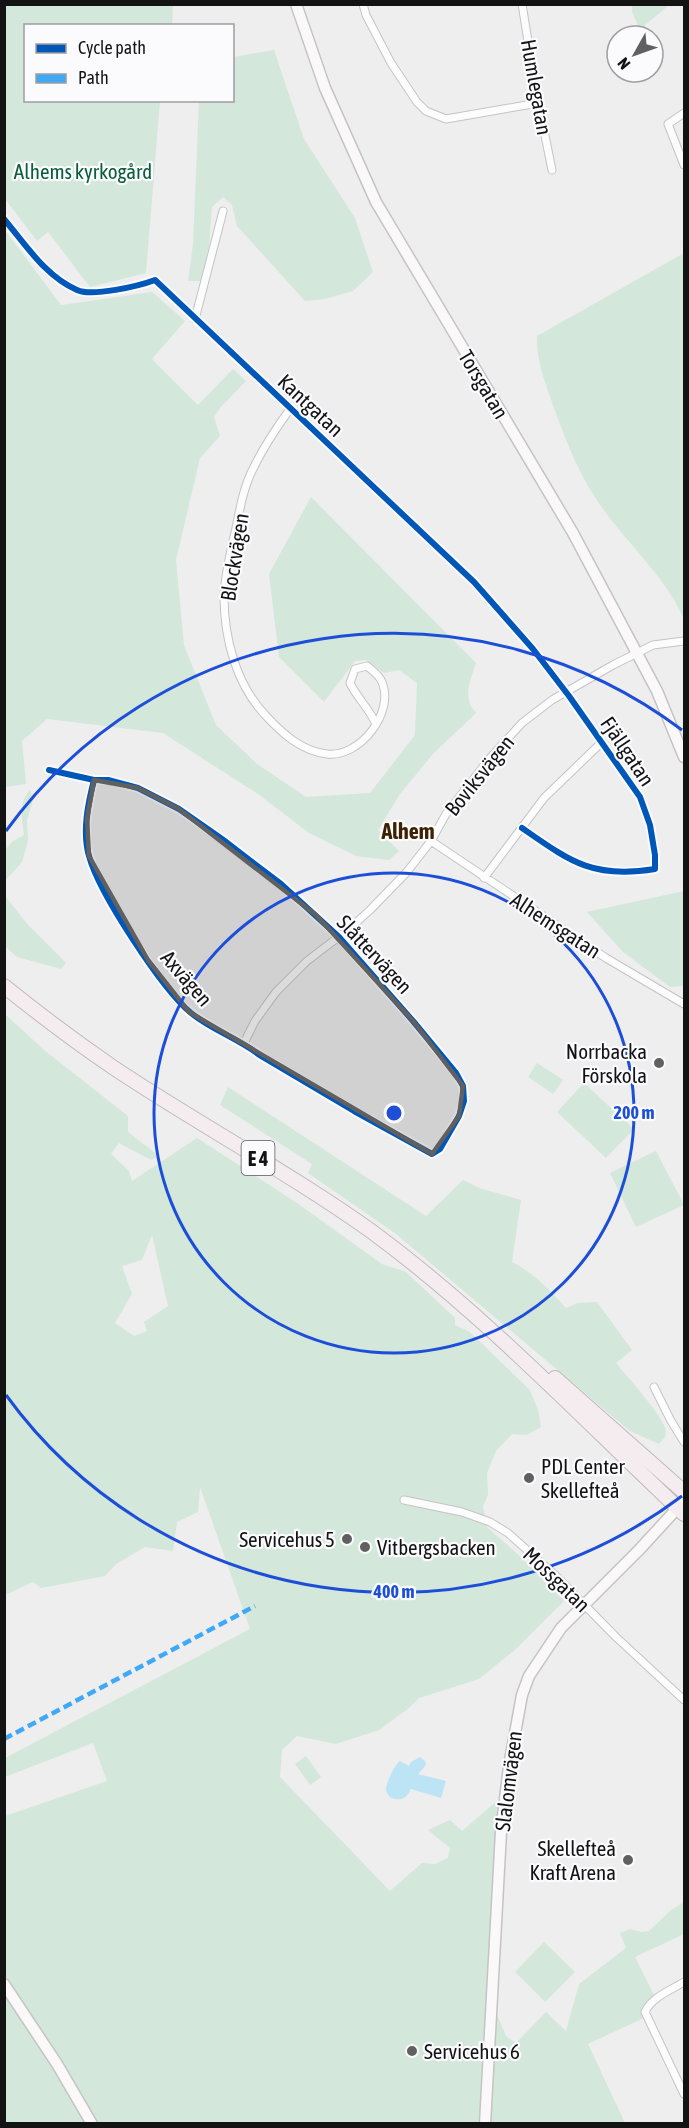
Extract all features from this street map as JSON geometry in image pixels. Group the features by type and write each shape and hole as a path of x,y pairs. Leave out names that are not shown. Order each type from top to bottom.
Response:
{"highway":[{"name":"E 4","path":"4,976 71,1029 122,1064 308,1179 387,1234 478,1309 684,1492"},
{"name":"E 4","path":"4,986 116,1069 330,1203 400,1254 442,1287 682,1507"}],"main road":[{"name":"Torsgatan","path":"296,4 325,88 376,202 573,532 657,691 684,757"},
{"name":"Slalomvägen","path":"485,2124 501,1832 518,1709 529,1676 549,1644 585,1604 682,1507"},
{"path":"4,1984 57,2064 92,2124"}],"street":[{"path":"363,4 366,15 391,63 417,102 426,111 446,119 538,103"},
{"name":"Humlegatan","path":"522,4 538,103 552,170"},
{"path":"684,113 668,124 684,165"},
{"path":"195,319 223,211"},
{"name":"Kantgatan","path":"4,219 51,274 79,292 107,291 142,285 155,280 474,582 533,649 566,692"},
{"name":"Blockvägen","path":"290,409 253,469 240,508 224,594 226,626 234,662 249,695 264,715 284,735 314,752 331,755 349,751 362,742 376,724 384,706 385,692 382,680 367,666 355,669 350,683 355,695 365,704 376,724"},
{"name":"Boviksvägen","path":"244,1043 255,1021 276,992 307,961 339,937 390,891 431,842 446,814 490,758 522,723 584,680 637,653 653,645 684,641"},
{"name":"Fjällgatan","path":"522,828 583,867 629,873 655,869 655,855 645,808 626,775 566,692"},
{"path":"484,878 544,798 602,743"},
{"name":"Slåttervägen","path":"49,770 94,780 108,780 138,788 179,809 281,884 339,937 413,1021 456,1073 463,1086 464,1101 459,1116 440,1149 432,1154"},
{"name":"Axvägen","path":"94,780 87,819 89,856 111,902 153,967 189,1011 207,1025 244,1043 261,1056 345,1106 432,1154"},
{"name":"Alhemsgatan","path":"431,842 606,958 684,1004"},
{"path":"654,1387 684,1442"},
{"name":"Mossgatan","path":"404,1500 462,1512 490,1522 513,1538 684,1700"},
{"path":"684,1982 656,1999 645,2012 684,2094"}],"highlighted area":[{"path":"94,780 138,788 179,809 316,915 413,1021 463,1086 459,1116 432,1154 189,1012 148,960 89,856 87,819"}],"green space":[{"name":"Alhems kyrkogård","path":"5,4 173,5 172,24 24,24 24,102 160,102 146,273 90,287 48,232 37,241 5,199"},
{"path":"632,4 669,5 646,24 638,24 632,12"},
{"path":"274,50 304,139 355,218 373,272 353,291 325,299 305,301 237,226 232,205 223,197 212,207 209,245 201,281 188,281 193,244 199,102 234,102 234,57"},
{"path":"4,229 61,305 152,292 185,321 152,359 198,405 233,369 246,381 214,417 220,436 200,458 176,560 184,645 216,725 257,764 306,797 370,793 415,735 417,683 399,670 384,673 366,660 355,661 324,702 279,657 269,574 311,497 476,663 468,695 476,713 433,754 400,794 378,830 399,851 389,860 356,856 309,833 258,794 163,733 47,719 22,741 26,784 5,787"},
{"path":"684,253 684,619 667,590 595,498 582,474 565,437 540,365 537,336"},
{"path":"30,790 33,800 27,820 28,841 22,862 5,881 5,850 13,841 24,835 22,806"},
{"path":"684,891 684,986 670,987 623,952 587,912"},
{"path":"5,896 29,926 66,963 61,969 17,957 5,946"},
{"path":"5,1014 44,1050 128,1116 128,1132 159,1156 151,1160 119,1143 111,1154 129,1171 132,1181 197,1138 297,1203 382,1264 406,1272 455,1318 455,1325 470,1332 530,1390 538,1410 541,1427 527,1435 512,1434 496,1451 487,1473 488,1495 483,1506 487,1527 521,1557 564,1601 516,1649 479,1679 419,1698 379,1730 336,1744 297,1736 282,1750 280,1777 390,1891 422,1863 435,1864 448,1858 450,1848 428,1830 450,1820 462,1831 506,1793 491,2001 506,2036 516,2043 546,2012 566,2031 579,1984 626,1948 620,1933 630,1929 641,1932 649,1931 671,1910 684,1902 684,1934 635,1957 656,1999 646,2017 588,2044 625,2123 5,2123 5,1816 107,1781 93,1743 5,1777 5,1758 250,1629 200,1487 198,1512 177,1522 173,1551 145,1547 116,1564 105,1576 41,1588 33,1582 5,1595","holes":["152,1235 168,1306 144,1322 147,1331 134,1336 115,1323 132,1294 122,1266 142,1260"]},
{"path":"537,1063 563,1080 553,1094 528,1077"},
{"path":"584,1083 634,1129 606,1158 557,1112"},
{"path":"228,1087 426,1216 463,1180 479,1188 521,1200 512,1262 541,1282 566,1308 578,1303 597,1302 632,1350 616,1363 660,1417 666,1432 664,1439 659,1444 630,1431 396,1234 308,1173 312,1164 220,1105"},
{"path":"656,1151 684,1205 636,1227 610,1173"},
{"path":"306,1756 321,1777 310,1785 295,1764"},
{"path":"544,1942 575,1972 545,2002 515,1972"}],"water":[{"path":"420,1757 426,1765 418,1774 446,1781 441,1798 411,1789 403,1798 391,1798 386,1792 386,1786 396,1766 400,1761 409,1766 411,1762"}],"marked path":[{"path":"4,1739 255,1606"}],"cycle path":[{"path":"4,219 55,277 77,290 104,291 127,288 155,280 474,582 533,649 640,797 650,825 655,869 615,872 584,865 569,859 522,828"},
{"path":"49,770 94,780 108,780 138,788 179,809 281,884 339,937 413,1021 456,1073 463,1086 464,1101 459,1116 440,1149 432,1154 354,1111 208,1024 191,1013 179,1001 164,984 118,916 95,872 89,856 86,837 88,808 94,780"}],"place":[{"name":"Norrbacka Förskola","path":"659,1063"},
{"name":"PDL Center Skellefteå","path":"529,1478"},
{"name":"Servicehus 5","path":"347,1539"},
{"name":"Vitbergsbacken","path":"365,1547"},
{"name":"Skellefteå Kraft Arena","path":"628,1860"},
{"name":"Servicehus 6","path":"412,2051"}],"district":[{"name":"Alhem","path":"408,831"}]}
